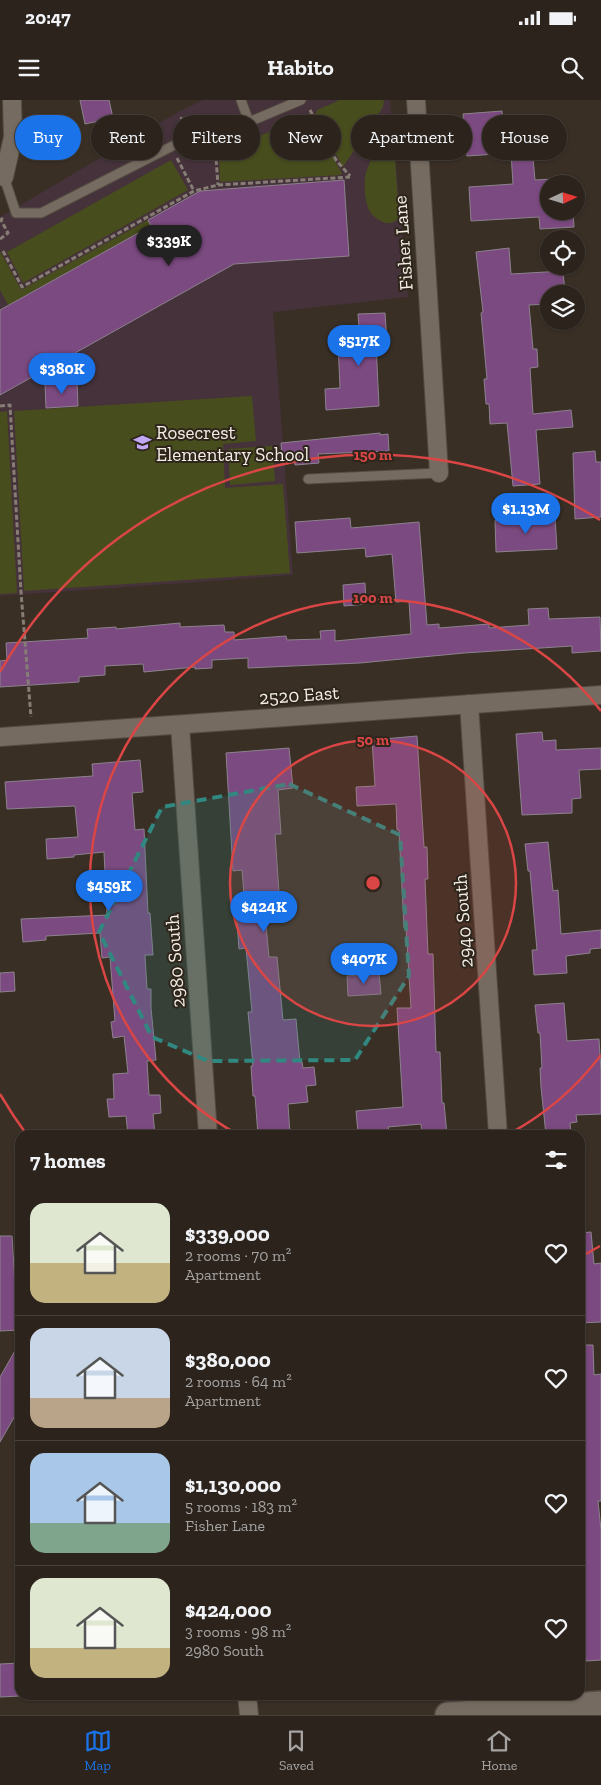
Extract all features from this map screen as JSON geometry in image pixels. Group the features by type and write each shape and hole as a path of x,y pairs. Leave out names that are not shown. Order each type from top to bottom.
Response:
{"street":[{"path":"4,177 13,137 12,100"},
{"name":"Fisher Lane","path":"416,100 439,474"},
{"name":"2520 East","path":"0,737 601,695"},
{"name":"2940 South","path":"469,704 498,1130"},
{"name":"2980 South","path":"180,724 208,1130"},
{"path":"248,1700 249,1715"},
{"path":"448,1715 537,1702 601,1704"}],"lane":[{"path":"241,100 246,115"},
{"path":"260,117 301,100"},
{"path":"4,177 16,213 41,212 173,145"},
{"path":"308,480 439,474"}],"path":[{"path":"3,252 22,287 194,190 218,185 350,177 336,160 310,110"},
{"path":"178,160 194,190"},
{"path":"216,160 218,185"},
{"path":"0,239 8,234 1,220 4,215"},
{"path":"0,406 10,405 21,592 31,718"}],"highlighted area":[{"path":"289,784 400,835 409,976 355,1060 208,1061 152,1037 99,932 162,807"}],"shaded area":[{"name":"Rosecrest Elementary School","path":"203,100 390,100 391,115 351,115 351,160 395,160 408,297 273,312 293,575 0,596 0,217 97,160 163,160 163,121 178,112"}],"green space":[{"path":"340,100 384,100 383,107 378,115 351,115 351,155 343,167 339,160 341,160 341,115 315,115 317,110"},
{"path":"270,131 270,160 334,160 342,173 341,175 220,182 219,160 260,160 260,136"},
{"path":"171,160 188,190 23,283 7,252"},
{"path":"371,160 395,160 399,216 393,223 375,218 369,210 365,183"},
{"path":"148,220 151,226 8,305 0,290 0,251 21,290"},
{"path":"252,396 256,441 223,444 225,488 283,484 290,573 24,591 14,411"},
{"path":"7,411 17,593 0,594 0,412"},
{"path":"272,446 275,481 230,485 228,449"}],"building":[{"path":"80,100 109,100 112,115 91,115 91,123 85,124"},
{"path":"502,111 502,115 482,115 482,155 472,156 472,115 463,114"},
{"path":"511,160 533,160 535,180 540,180 540,220 574,220 574,227 540,229 539,217 471,221 469,187 513,184"},
{"path":"344,180 349,256 234,264 0,395 0,310 151,226 148,220 200,191"},
{"path":"509,248 511,274 540,272 540,275 563,275 564,285 540,285 540,304 529,305 533,349 537,349 538,367 530,368 533,414 571,410 573,427 536,430 540,484 513,486 507,423 490,424 489,404 486,404 484,379 487,379 481,313 483,312 476,252"},
{"path":"385,313 387,342 376,343 379,406 326,410 325,389 340,388 338,343 360,341 358,314"},
{"path":"77,382 78,406 46,408 45,384"},
{"path":"380,433 380,435 388,434 389,451 318,454 319,463 295,465 294,455 282,455 281,443"},
{"path":"595,451 596,462 601,462 601,517 575,519 573,453"},
{"path":"555,517 557,549 496,552 495,520"},
{"path":"350,518 351,528 419,522 427,625 439,624 439,628 489,624 489,628 529,625 528,609 548,608 549,619 600,617 601,651 572,653 572,646 464,653 360,663 248,668 248,658 212,660 212,668 195,669 195,667 144,672 143,664 105,666 105,675 79,677 79,682 0,687 0,661 7,660 6,643 88,638 87,629 116,627 116,629 180,623 180,627 224,625 225,632 234,632 234,640 286,636 287,640 321,639 320,631 335,630 335,641 411,634 409,601 396,602 392,554 366,557 365,548 297,553 295,522"},
{"path":"365,583 366,604 344,606 343,585"},
{"path":"542,732 543,741 556,740 556,750 601,748 601,769 579,770 581,798 572,799 572,813 522,815 516,734"},
{"path":"417,736 424,847 427,847 428,879 425,879 428,954 433,954 436,1052 440,1052 442,1103 444,1103 447,1130 422,1130 421,1124 388,1127 389,1130 358,1130 356,1111 403,1107 397,1008 411,1008 396,804 357,806 356,787 375,786 372,740"},
{"path":"289,748 293,788 278,790 281,834 275,834 279,892 263,893 269,957 277,957 283,1020 296,1019 300,1062 302,1062 303,1068 314,1067 316,1085 306,1086 308,1102 288,1104 290,1130 258,1130 251,1066 253,1066 248,1012 252,1012 246,948 239,949 236,908 245,907 242,870 233,871 226,753"},
{"path":"140,760 143,792 132,793 135,830 144,829 148,913 150,913 153,955 145,955 147,989 151,989 156,1060 147,1061 149,1095 160,1095 161,1113 153,1114 155,1130 127,1130 126,1116 109,1117 107,1099 114,1099 113,1074 128,1073 124,1036 113,1038 111,1022 115,1021 110,957 102,958 100,933 46,936 46,940 23,942 21,919 107,915 104,852 47,859 46,839 78,837 75,806 7,809 5,782 93,776 92,764"},
{"path":"548,842 553,891 558,890 561,934 601,930 601,948 590,949 590,953 566,956 567,973 534,975 532,950 537,950 530,871 528,871 525,844"},
{"path":"14,972 15,991 0,992 0,973"},
{"path":"379,973 381,994 348,996 347,976"},
{"path":"564,1003 567,1041 599,1039 601,1114 576,1115 577,1122 570,1123 571,1130 545,1130 541,1087 540,1033 538,1033 535,1005"},
{"path":"591,1232 594,1264 601,1263 601,1322 585,1323 585,1233"},
{"path":"0,1236 12,1236 15,1330 0,1331"},
{"path":"585,1345 593,1345 594,1375 601,1374 601,1501 598,1501 601,1530 601,1660 586,1661"},
{"path":"15,1351 15,1416 0,1442 0,1377"},
{"path":"15,1663 15,1696 0,1697 0,1664"}],"place":[{"name":"Rosecrest Elementary School","path":"142,443"}]}
